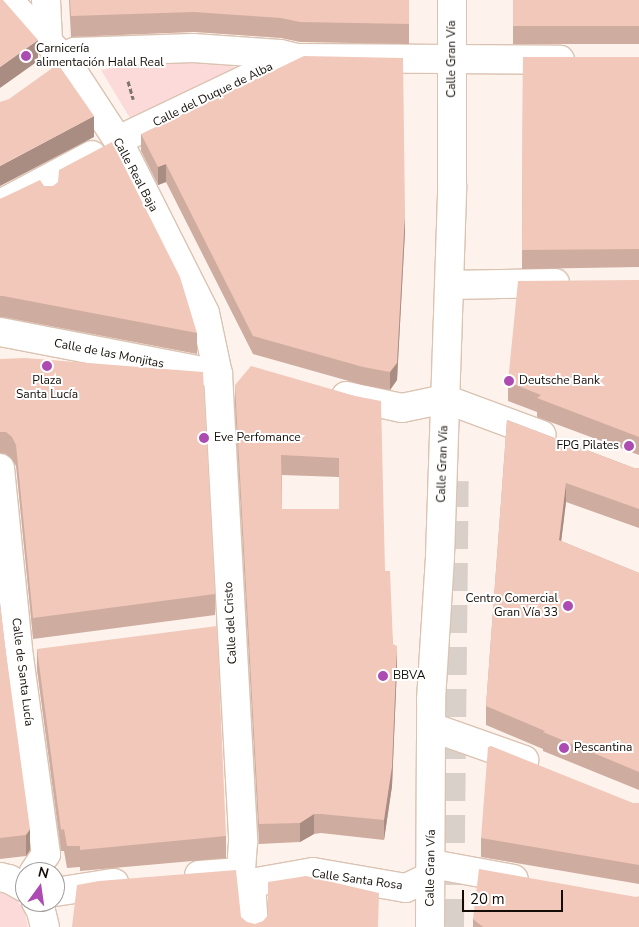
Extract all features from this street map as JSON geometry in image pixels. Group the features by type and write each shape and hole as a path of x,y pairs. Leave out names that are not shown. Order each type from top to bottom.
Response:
{"street":[{"name":"Calle Real Baja","path":"8,0 66,60 124,139 205,313 218,374"},
{"path":"46,0 48,41"},
{"name":"Calle Gran Vía","path":"430,927 431,727 449,285 452,0"},
{"name":"Calle del Duque de Alba","path":"74,52 193,48 280,54 298,58 452,61 581,60"},
{"name":"Calle del Duque de Alba","path":"0,204 124,139 279,63 298,58"},
{"path":"449,285 579,283"},
{"name":"Calle de las Monjitas","path":"0,332 218,374"},
{"name":"Calle del Cristo","path":"218,374 243,842 246,877 254,927"},
{"path":"323,390 359,400 402,408 445,399 568,445"},
{"name":"Calle de Santa Lucía","path":"0,468 29,655 46,854 40,862"},
{"path":"203,633 232,629"},
{"path":"431,727 550,770"},
{"path":"431,870 536,882"},
{"name":"Calle Santa Rosa","path":"174,878 246,877 313,872 406,888 431,870"},
{"path":"65,890 97,884 135,881"},
{"path":"42,912 45,927"}],"shaded area":[{"path":"185,58 253,70 133,123 101,70 144,62"},
{"path":"0,892 15,900 15,912 25,912 28,927 0,927"}],"building":[{"path":"0,0 3,0 38,40 0,67"},
{"path":"70,0 409,0 409,24 300,22 281,18 194,12 71,16"},
{"path":"513,0 639,0 639,26 513,26"},
{"path":"304,56 403,58 405,214 397,363 390,372 363,367 253,336 166,164 158,167 141,134"},
{"path":"523,57 639,57 639,249 522,250"},
{"path":"58,64 94,116 0,166 0,102 9,99"},
{"path":"112,142 180,277 197,333 0,296 0,199 40,180 44,186 53,186 58,182 59,170"},
{"path":"639,280 639,437 537,398 541,395 508,382 518,281"},
{"path":"25,358 203,372 215,594 33,618 16,445 12,437 6,432 0,432 0,359"},
{"path":"251,366 355,396 381,401 385,571 390,571 393,644 397,646 392,767 384,820 314,814 300,823 259,824 235,385","holes":["281,455 339,458 339,509 282,509"]},
{"path":"507,420 634,468 639,468 639,509 566,483 559,540 639,573 639,772 486,706"},
{"path":"0,603 30,829 26,835 0,838"},
{"path":"217,626 226,836 80,850 80,846 67,846 64,829 61,830 37,649"},
{"path":"491,746 633,803 639,803 639,865 481,838 488,747"},
{"path":"479,869 639,896 639,927 483,927 473,919"},
{"path":"236,870 241,917 247,922 255,924 263,921 268,915 268,882 306,876 379,893 378,927 72,927 77,885 99,881"}],"tunnel":[{"path":"450,927 455,481"}],"place":[{"name":"Carnicería alimentación Halal Real","path":"26,56"},
{"name":"Plaza Santa Lucía","path":"47,366"},
{"name":"Deutsche Bank","path":"509,381"},
{"name":"Eve Perfomance","path":"204,438"},
{"name":"FPG Pilates","path":"629,446"},
{"name":"Centro Comercial Gran Vía 33","path":"568,606"},
{"name":"BBVA","path":"383,676"},
{"name":"Pescantina","path":"564,748"}]}
